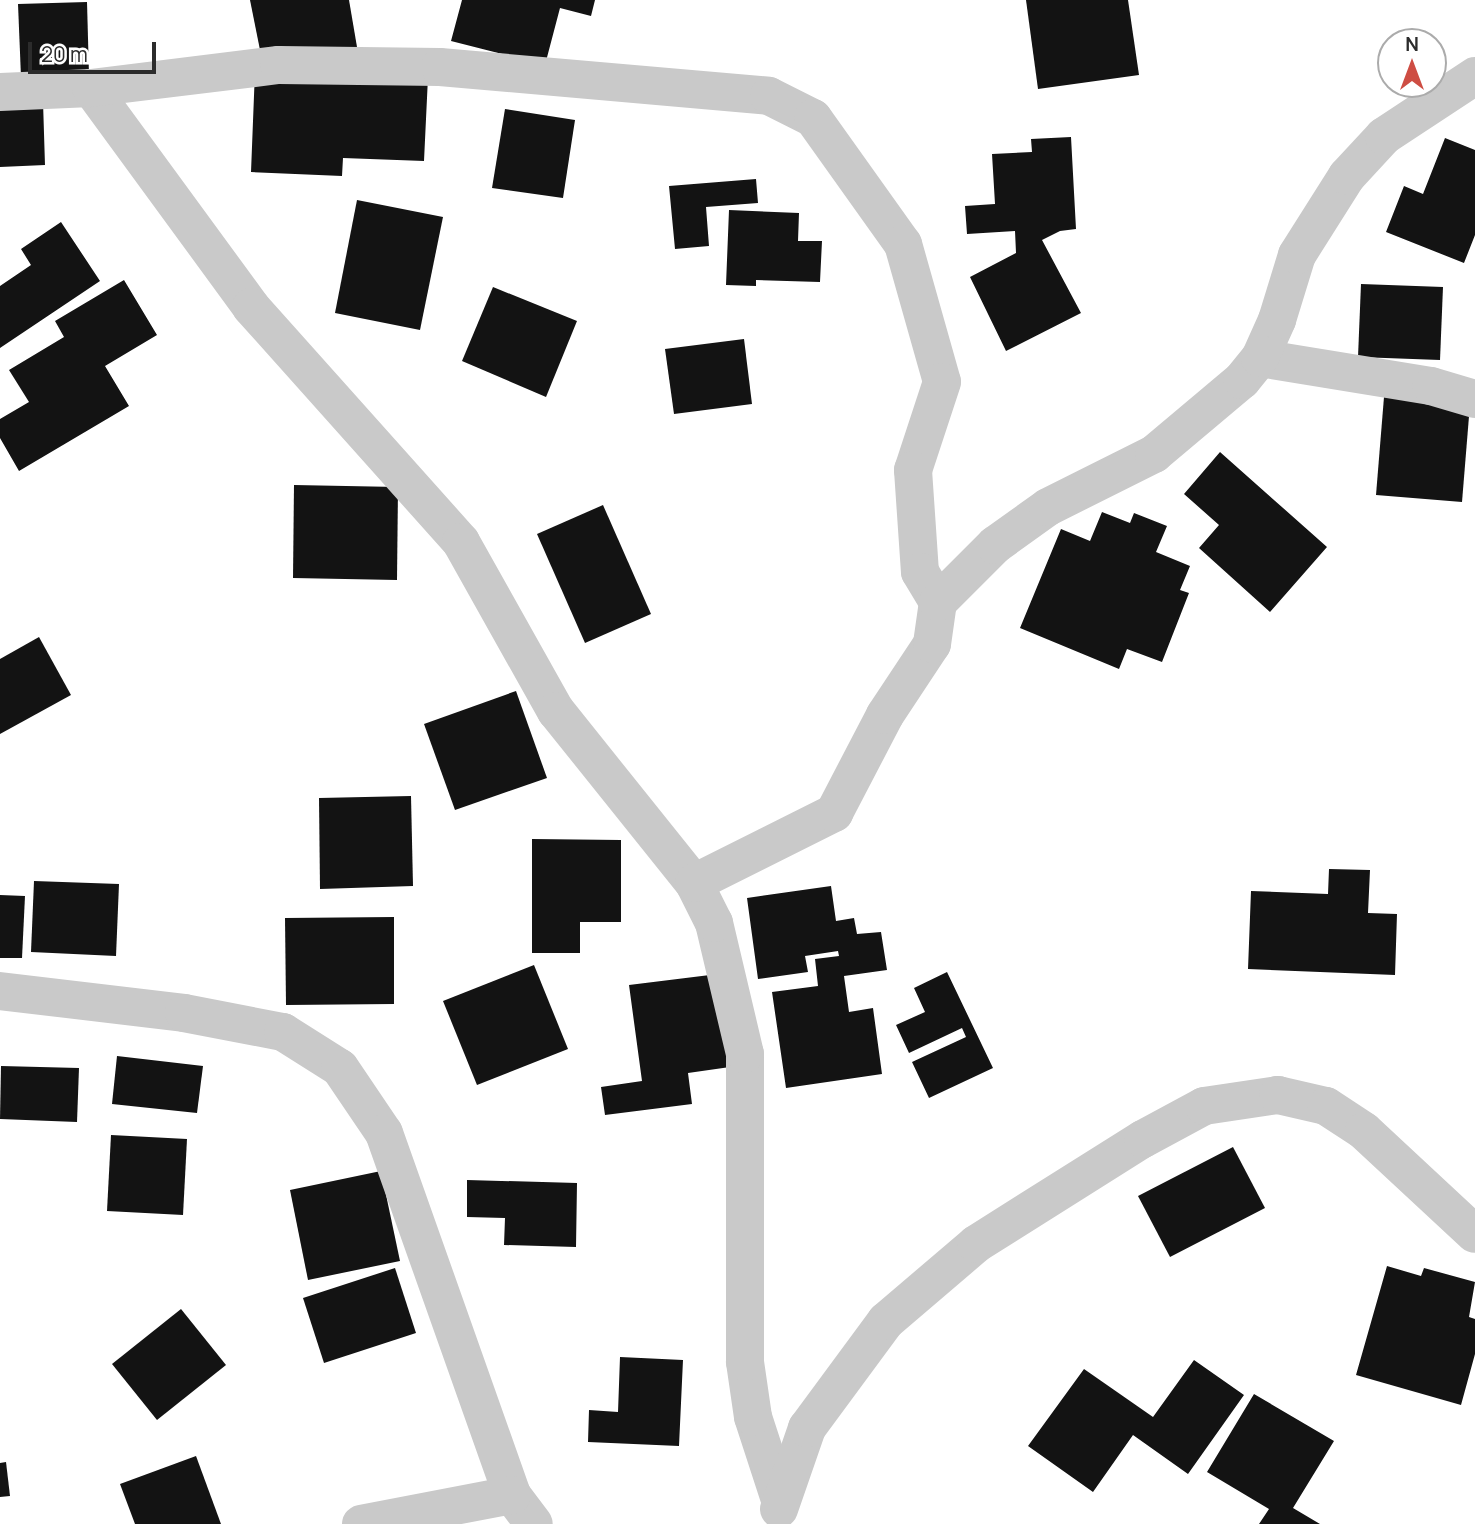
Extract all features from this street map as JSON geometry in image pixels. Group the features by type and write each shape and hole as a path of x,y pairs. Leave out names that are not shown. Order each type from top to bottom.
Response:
{"street":[{"path":"0,92 91,88 279,65 440,67 769,96 813,118 903,244 942,382 913,470 920,572 938,602"},
{"path":"694,883 834,813 885,715 932,644 938,602 995,545 1048,507 1154,454 1242,380 1260,358 1277,320 1297,255 1347,176 1384,136 1475,76"},
{"path":"91,88 251,307 461,542 556,711 694,883 714,923 745,1054 745,1362 753,1417 779,1512"},
{"path":"1260,358 1431,386 1475,399"},
{"path":"0,991 184,1013 283,1032 340,1068 384,1133 523,1509 361,1524"},
{"path":"779,1512 807,1428 886,1321 976,1244 1143,1139 1204,1106 1278,1095 1326,1106 1364,1131 1475,1234"}],"building":[{"path":"250,0 349,0 357,47 263,65"},
{"path":"462,0 595,0 591,16 560,8 545,65 451,41"},
{"path":"1026,0 1128,0 1139,75 1038,89"},
{"path":"87,2 89,75 21,77 18,4"},
{"path":"255,70 428,77 424,161 343,158 342,176 251,172"},
{"path":"43,102 45,165 0,167 0,103"},
{"path":"505,109 575,120 563,198 492,188"},
{"path":"1071,137 1076,229 1060,231 1042,240 1081,313 1006,351 970,277 1016,253 1015,231 967,234 965,206 995,204 992,154 1032,152 1031,139"},
{"path":"1445,138 1475,150 1475,235 1464,263 1386,232 1404,186 1423,194"},
{"path":"756,179 758,203 706,207 709,246 675,249 669,186"},
{"path":"357,200 443,217 420,330 335,313"},
{"path":"729,210 799,213 798,241 822,241 820,282 756,280 756,286 726,285"},
{"path":"61,222 100,281 0,348 0,286 31,265 21,249"},
{"path":"124,280 157,335 105,366 129,406 19,471 0,438 0,419 29,402 9,370 64,337 55,321"},
{"path":"1361,284 1443,287 1440,360 1358,357"},
{"path":"493,287 577,321 546,397 462,361"},
{"path":"744,339 752,404 674,414 665,349"},
{"path":"1384,397 1470,404 1462,502 1376,495"},
{"path":"1220,452 1327,547 1270,612 1199,548 1219,525 1184,494"},
{"path":"294,485 398,487 397,580 293,578"},
{"path":"603,505 651,614 585,643 537,534"},
{"path":"1102,512 1130,523 1134,513 1167,526 1156,552 1190,566 1180,590 1189,593 1162,662 1127,649 1119,669 1020,628 1061,529 1090,541"},
{"path":"39,637 71,695 0,734 0,659"},
{"path":"516,691 547,778 455,810 424,724"},
{"path":"411,796 413,886 320,889 319,798"},
{"path":"532,839 621,840 621,922 580,922 580,953 532,953"},
{"path":"1329,869 1370,870 1368,913 1397,914 1395,975 1248,969 1251,891 1328,894"},
{"path":"34,881 119,884 116,956 31,952"},
{"path":"831,886 836,921 854,918 857,934 881,932 887,970 844,976 849,1012 873,1008 882,1074 786,1088 772,992 818,986 815,959 839,956 838,951 805,956 808,972 758,979 747,898"},
{"path":"0,895 25,896 22,958 0,958"},
{"path":"394,917 394,1004 286,1005 285,918"},
{"path":"534,965 568,1049 477,1085 443,1001"},
{"path":"947,972 993,1068 929,1098 912,1062 966,1037 962,1028 909,1053 896,1025 925,1012 914,988"},
{"path":"718,974 730,1067 688,1073 692,1104 605,1115 601,1087 642,1081 629,985"},
{"path":"117,1056 203,1066 197,1113 112,1104"},
{"path":"1,1066 79,1068 77,1122 0,1119"},
{"path":"111,1135 187,1139 183,1215 107,1211"},
{"path":"1233,1147 1265,1208 1170,1257 1138,1196"},
{"path":"381,1171 400,1261 308,1280 290,1190"},
{"path":"467,1180 577,1183 576,1247 504,1245 505,1218 467,1217"},
{"path":"1387,1266 1421,1276 1424,1268 1475,1282 1469,1317 1475,1319 1475,1354 1461,1405 1356,1375"},
{"path":"395,1268 416,1333 324,1363 303,1298"},
{"path":"181,1309 226,1365 157,1420 112,1364"},
{"path":"620,1357 683,1360 679,1446 588,1442 589,1410 618,1412"},
{"path":"1194,1360 1244,1395 1188,1474 1133,1435 1093,1492 1028,1446 1084,1369 1153,1417"},
{"path":"1254,1394 1334,1441 1293,1508 1320,1524 1259,1524 1269,1509 1207,1472"},
{"path":"196,1456 221,1524 135,1524 120,1484"},
{"path":"6,1462 10,1496 0,1497 0,1463"}]}
